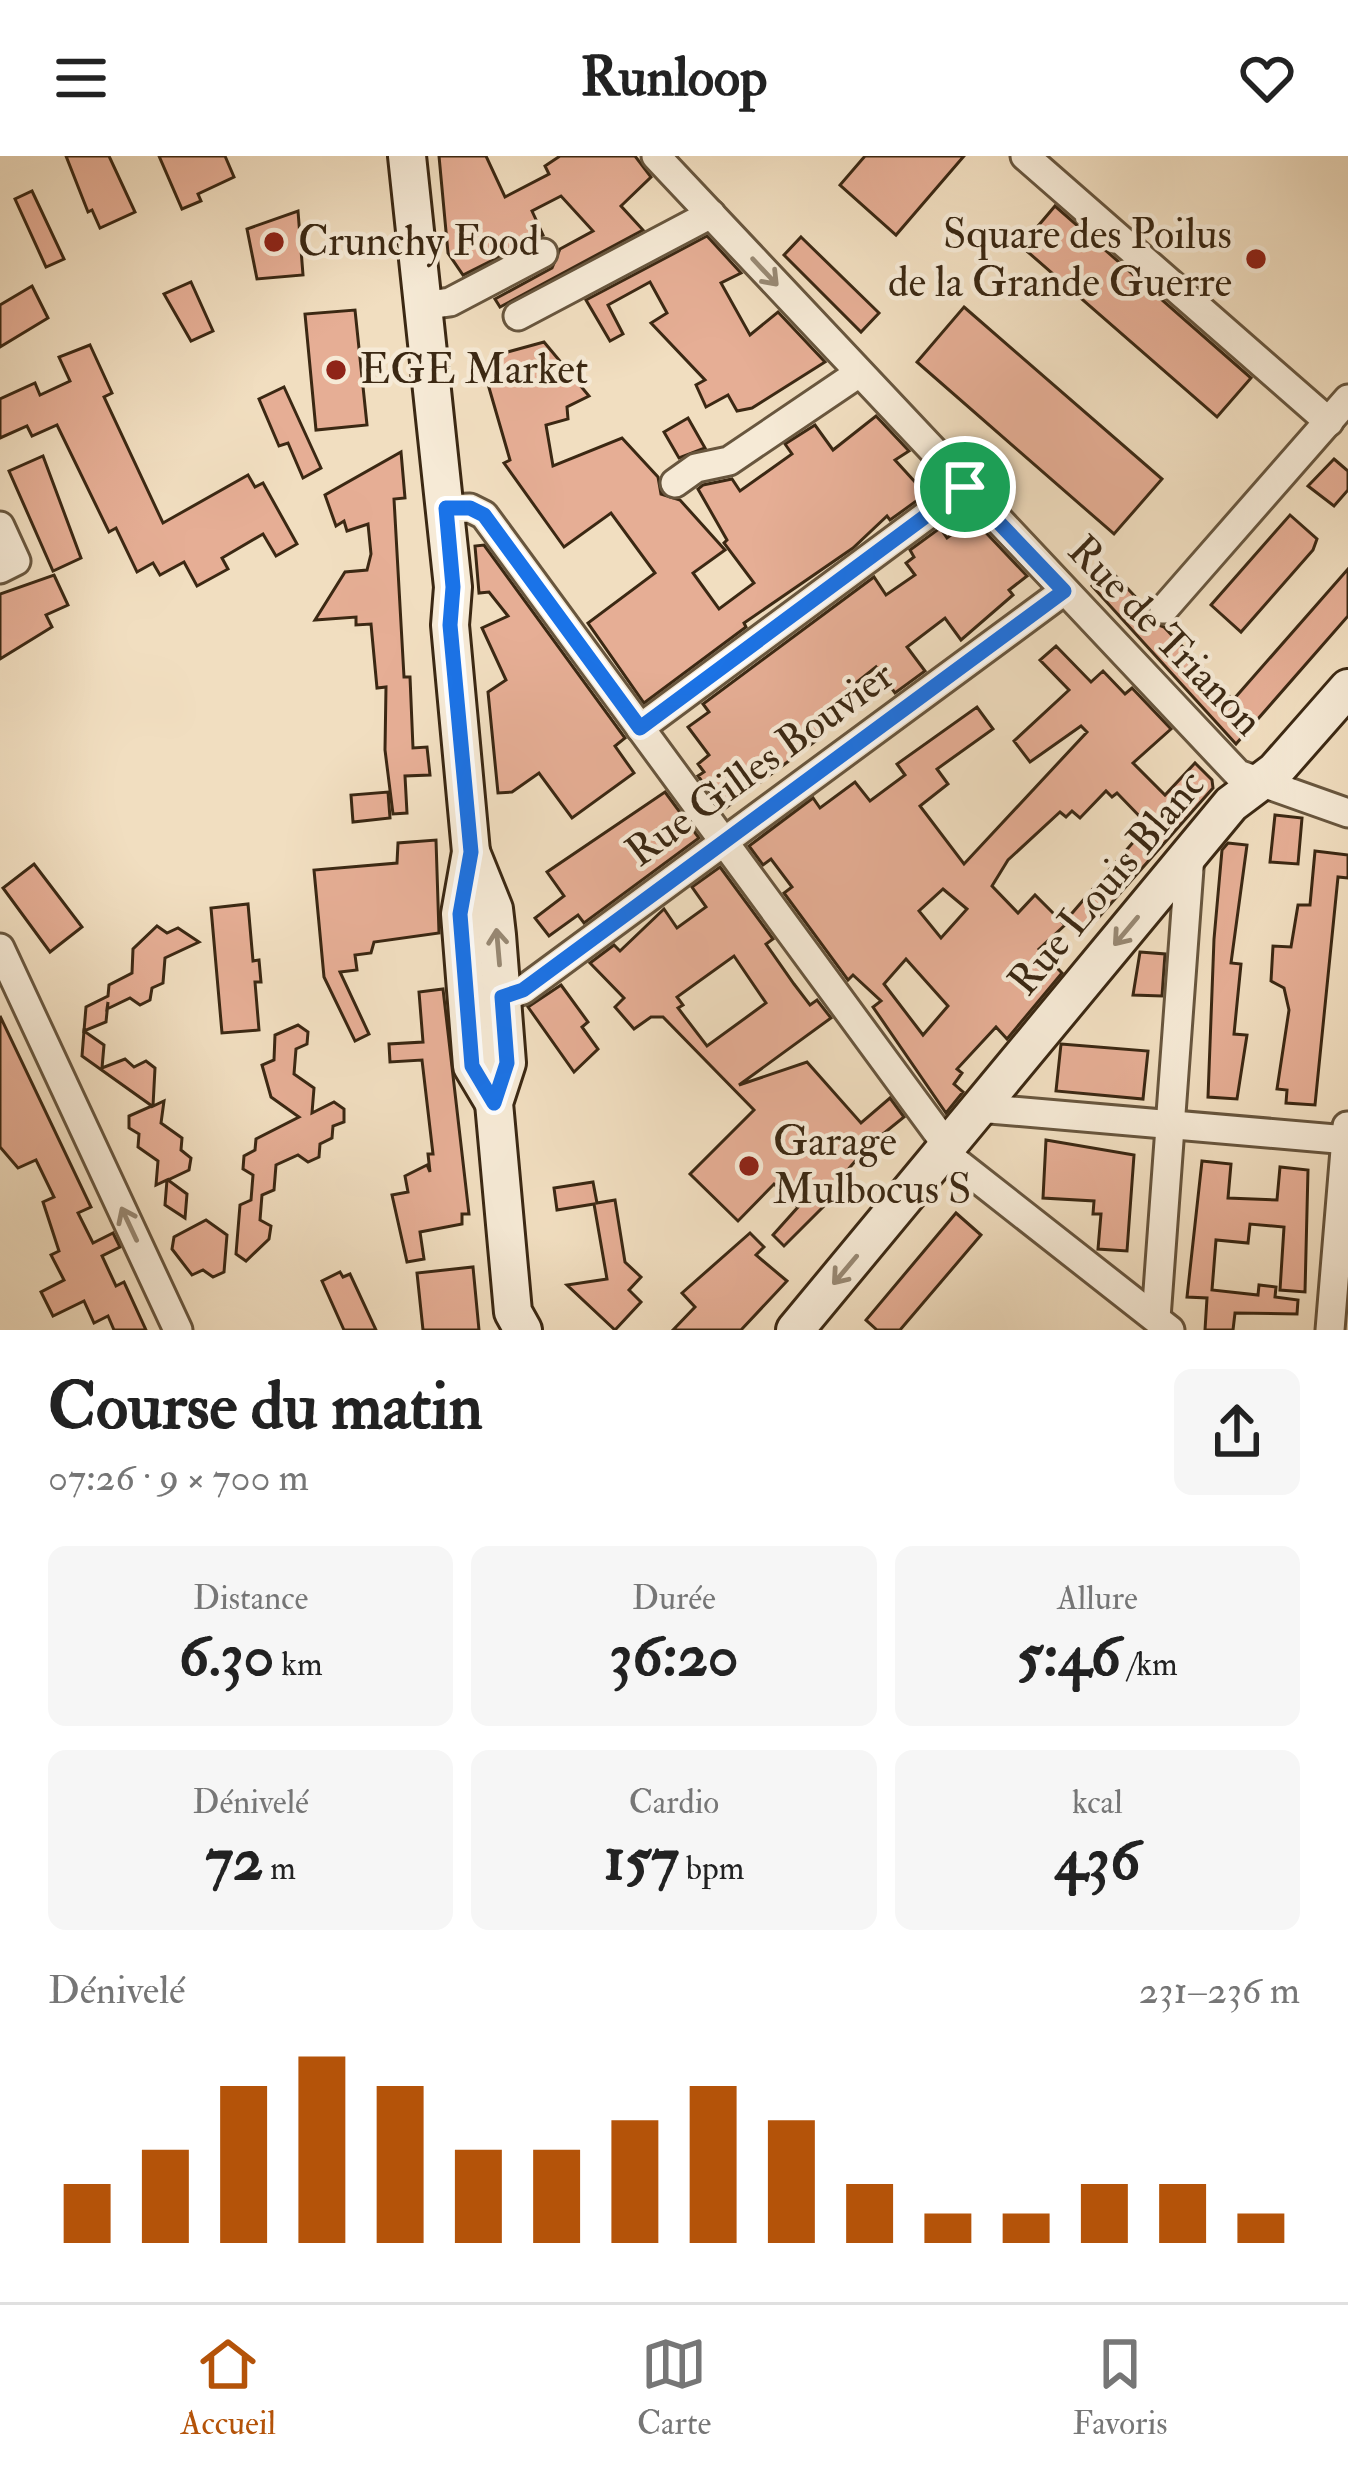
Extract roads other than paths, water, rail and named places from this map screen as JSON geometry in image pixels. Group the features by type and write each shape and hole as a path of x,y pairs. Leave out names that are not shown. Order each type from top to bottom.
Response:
{"main road":[{"path":"407,156 453,587 450,625 471,852 460,914 472,1066 494,1103"},
{"path":"432,419 414,432 430,589 450,625"},
{"name":"Rue Louis Blanc","path":"795,1330 1244,789 1275,771 1348,688"},
{"path":"471,852 494,909 507,1063 494,1103 514,1324"}],"street":[{"name":"Rue de Trianon","path":"656,156 1238,774 1348,813"},
{"path":"1025,156 1329,422"},
{"path":"518,316 711,214"},
{"path":"421,306 450,302 543,253"},
{"path":"675,483 697,468 728,461 859,373"},
{"path":"1164,609 1348,399"},
{"path":"640,728 965,487"},
{"path":"446,508 470,508 484,515 958,1164 1163,1324"},
{"path":"0,526 16,561 0,569"},
{"name":"Rue Gilles Bouvier","path":"502,997 523,990 1064,591"},
{"path":"1163,1324 1190,855"},
{"path":"0,948 178,1330"},
{"path":"978,1108 1172,1126 1347,1134 1330,1330"}],"place":[{"name":"Crunchy Food","path":"274,242"},
{"name":"Square des Poilus de la Grande Guerre","path":"1256,259"},
{"name":"EGE Market","path":"336,370"},
{"name":"Garage Mulbocus S","path":"749,1166"}]}
